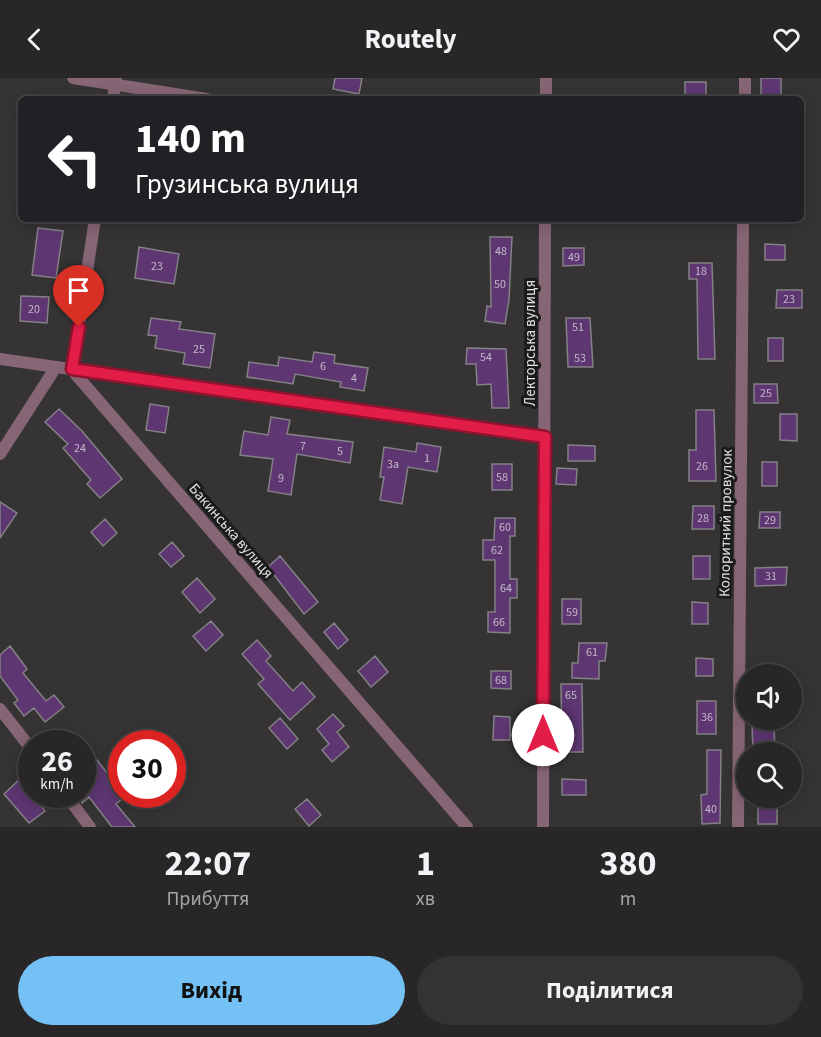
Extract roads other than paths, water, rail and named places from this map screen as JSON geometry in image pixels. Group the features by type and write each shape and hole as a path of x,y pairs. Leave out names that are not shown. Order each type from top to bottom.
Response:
{"street":[{"path":"73,78 115,81 192,96"},
{"path":"546,78 546,96"},
{"path":"745,78 745,96"},
{"path":"113,96 115,81"},
{"path":"72,369 95,222"},
{"name":"Лекторська вулиця","path":"543,827 545,222"},
{"name":"Колоритний провулок","path":"738,827 744,222"},
{"path":"0,359 545,437"},
{"path":"0,454 56,367"},
{"name":"Бакинська вулиця","path":"72,369 467,827"},
{"path":"0,709 18,732"},
{"path":"76,808 90,827"}]}
